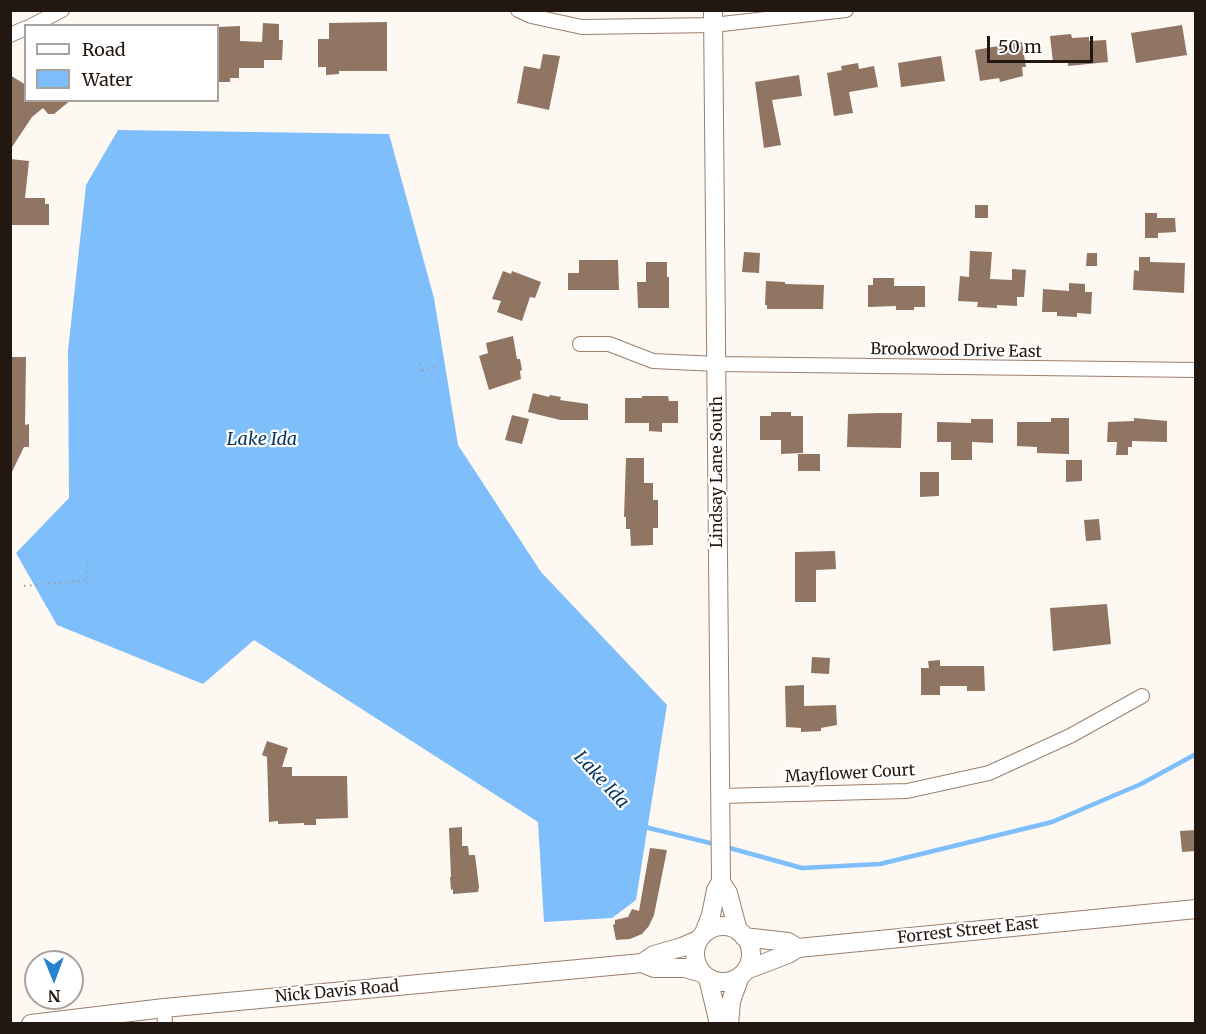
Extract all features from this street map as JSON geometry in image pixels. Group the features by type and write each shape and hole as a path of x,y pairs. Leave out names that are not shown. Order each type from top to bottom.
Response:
{"street":[{"path":"35,24 62,10"},
{"path":"518,10 531,16 582,27 846,10"},
{"name":"Lindsay Lane South","path":"713,18 721,882 728,894 741,934"},
{"path":"10,35 24,29"},
{"name":"Brookwood Drive East","path":"580,344 609,344 653,361 717,364 1196,370"},
{"name":"Mayflower Court","path":"721,796 907,791 989,773 1070,736 1142,696"},
{"path":"718,1023 705,975 695,959 695,949 711,915 716,890 721,882"},
{"name":"Forrest Street East","path":"743,973 798,948 1196,909"},
{"path":"701,937 713,928 722,926 741,934 788,942 798,948"},
{"path":"729,1023 731,1001 751,953 741,934"},
{"name":"Nick Davis Road","path":"31,1023 165,1016 642,963 654,955 682,947 701,937"},
{"name":"Nick Davis Road","path":"642,963 654,968 685,968 705,975"},
{"path":"705,975 723,982 743,973"}],"path":[{"path":"420,364 424,376"},
{"path":"422,370 438,366"},
{"path":"24,586 88,580 87,563"}],"water":[{"name":"Lake Ida","path":"118,130 389,134 434,298 458,445 541,572 667,705 636,900 612,918 544,922 538,822 254,640 203,684 57,625 16,553 69,498 68,351 86,185"}],"building":[{"path":"387,22 387,71 339,71 339,74 326,75 326,67 318,67 318,39 329,39 329,23"},
{"path":"263,23 279,24 279,40 283,40 282,60 264,60 264,68 239,68 239,78 230,78 230,82 219,82 219,27 240,26 240,41 262,42"},
{"path":"1182,25 1187,55 1136,63 1131,33"},
{"path":"1071,34 1072,38 1089,37 1089,41 1106,40 1108,62 1068,66 1068,61 1053,62 1050,36"},
{"path":"1022,42 1026,67 1022,67 1023,76 1000,82 999,78 980,81 975,50"},
{"path":"543,54 560,56 549,110 517,103 524,66 540,69"},
{"path":"941,56 945,81 901,87 898,63"},
{"path":"858,63 859,69 874,66 878,87 849,92 853,113 834,116 827,73 842,70 841,66"},
{"path":"10,75 24,84 24,102 69,102 54,114 48,114 43,108 32,117 10,150"},
{"path":"799,75 802,96 772,100 781,145 764,148 755,82"},
{"path":"10,159 29,161 25,198 45,198 45,204 49,204 49,225 10,225"},
{"path":"975,205 988,205 988,218 975,218"},
{"path":"1145,213 1157,213 1157,218 1175,218 1176,232 1158,233 1158,238 1145,238"},
{"path":"970,251 992,252 990,279 1012,280 1012,269 1026,270 1024,297 1017,297 1017,306 977,307 978,302 958,301 960,276 969,277"},
{"path":"744,252 760,253 759,273 742,272"},
{"path":"1087,253 1097,253 1097,266 1086,266"},
{"path":"1139,257 1150,257 1150,262 1185,263 1184,293 1133,290 1134,270 1139,271"},
{"path":"579,260 618,260 619,290 568,290 568,273 579,273"},
{"path":"646,262 667,262 669,308 638,308 637,282 646,282"},
{"path":"503,271 511,274 512,271 541,282 535,298 530,297 522,321 497,312 501,301 492,299"},
{"path":"873,278 894,278 894,286 925,286 925,307 914,307 914,310 896,310 896,306 868,307 868,285 873,285"},
{"path":"766,281 824,285 823,309 767,309 765,305"},
{"path":"1069,283 1085,284 1085,292 1092,292 1091,314 1077,313 1077,317 1057,316 1057,312 1042,312 1043,289 1069,291"},
{"path":"513,336 517,359 520,359 521,379 489,390 479,356 488,353 486,343"},
{"path":"10,357 26,357 25,425 29,424 29,447 24,447 10,476"},
{"path":"533,393 588,404 588,420 560,420 528,412"},
{"path":"642,396 668,396 669,401 678,401 678,423 662,423 662,432 649,431 649,423 625,423 625,398 642,398"},
{"path":"771,412 791,412 791,416 803,416 803,453 781,454 781,440 760,440 760,416 771,416"},
{"path":"902,413 901,448 847,447 848,414"},
{"path":"512,415 529,419 522,444 505,440"},
{"path":"1051,418 1069,418 1069,454 1037,453 1037,447 1017,446 1017,422 1051,422"},
{"path":"1134,418 1167,421 1167,442 1132,441 1132,447 1128,447 1128,455 1116,455 1117,442 1107,442 1108,422 1134,421"},
{"path":"971,419 993,419 993,443 972,442 972,460 951,460 951,442 937,442 937,422 971,423"},
{"path":"798,454 820,454 820,471 798,471"},
{"path":"626,458 644,458 644,483 653,483 653,500 658,500 658,528 653,528 653,545 631,546 630,529 626,529 626,517 624,517"},
{"path":"1066,460 1082,460 1082,481 1066,482"},
{"path":"920,472 939,472 939,496 920,497"},
{"path":"1099,519 1101,540 1086,541 1084,520"},
{"path":"835,551 836,569 816,570 816,602 795,602 795,552"},
{"path":"1107,604 1111,644 1053,651 1050,608"},
{"path":"812,657 830,658 829,674 811,673"},
{"path":"940,660 940,666 984,666 985,691 967,691 967,686 940,686 940,695 921,695 921,668 929,668 928,661"},
{"path":"804,685 804,706 836,705 837,725 821,728 821,731 801,732 801,728 786,727 785,686"},
{"path":"267,741 288,748 282,767 292,767 292,776 347,776 348,818 316,819 316,825 269,822 267,757 262,755"},
{"path":"462,827 462,846 468,846 469,855 475,855 479,887 478,892 453,894 450,877 449,828"},
{"path":"1196,830 1196,851 1182,852 1180,831"},
{"path":"650,848 667,850 654,915 642,934 630,939 616,940 613,925 615,920 628,917 632,909 639,911"}],"waterway":[{"path":"726,847 802,868 880,864 1052,822 1141,784 1196,754"},
{"path":"645,827 718,845"}]}
